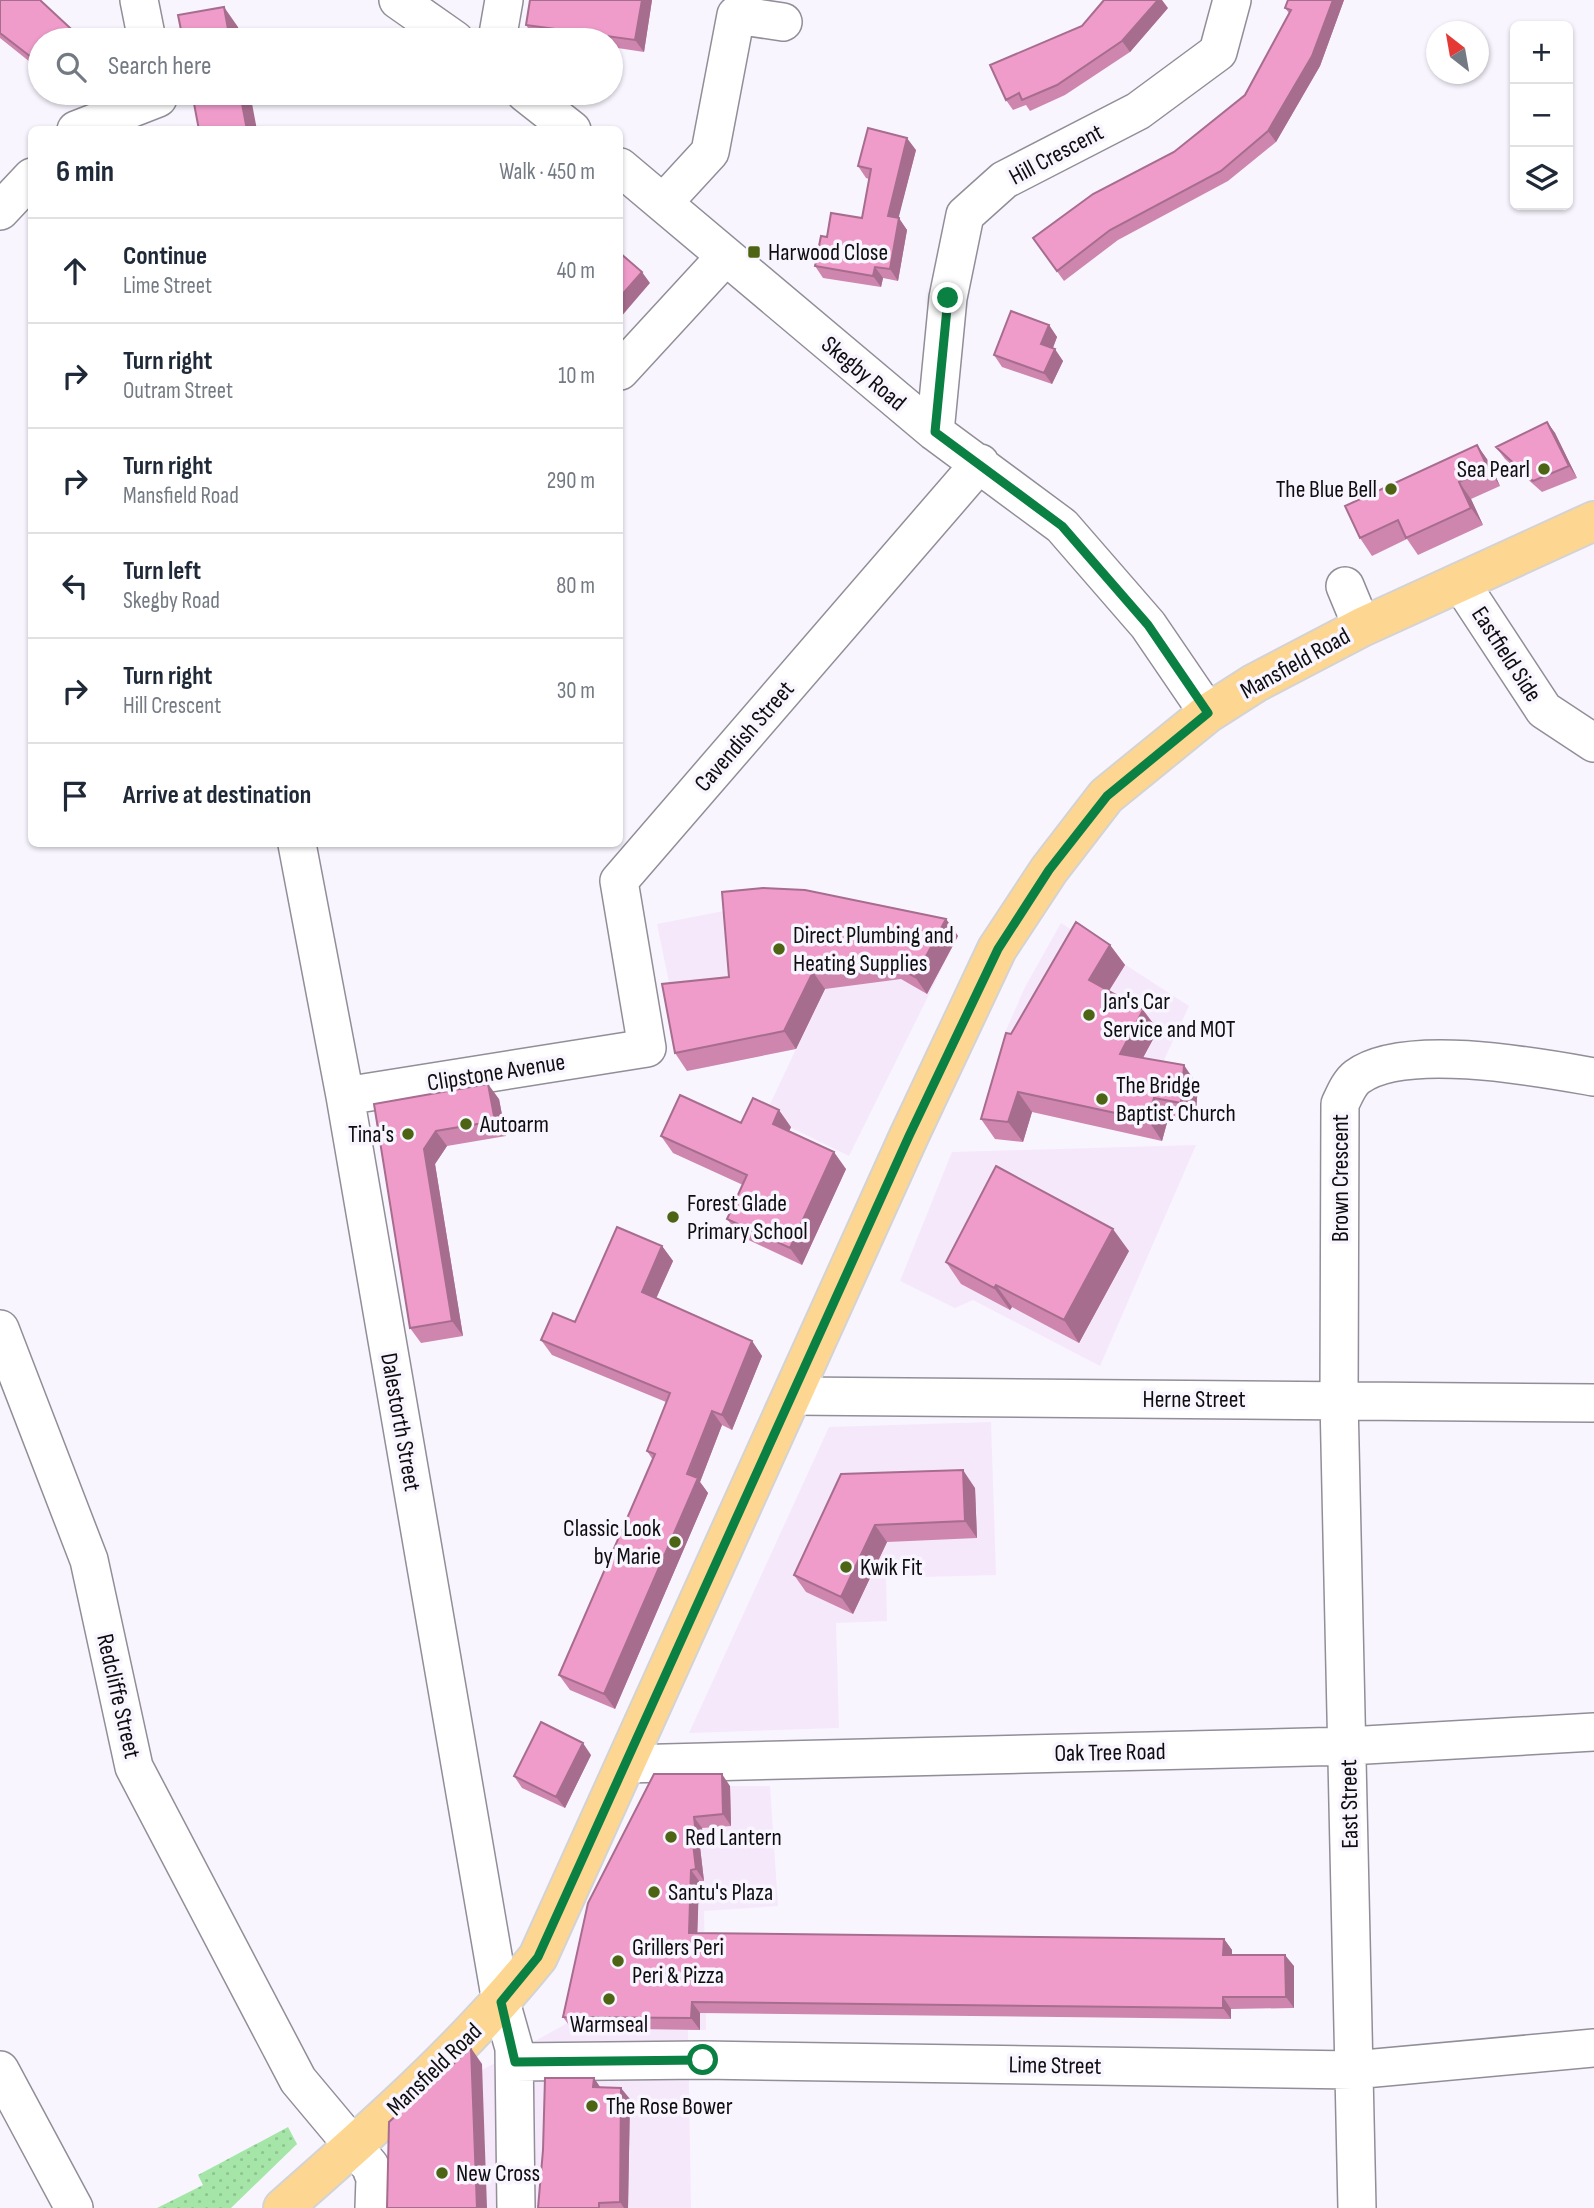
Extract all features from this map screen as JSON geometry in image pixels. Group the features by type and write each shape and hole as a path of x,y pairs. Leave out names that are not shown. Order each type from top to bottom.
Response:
{"main road":[{"name":"Mansfield Road","path":"283,2208 355,2144 501,2002 538,1957 794,1396 909,1136 998,949 1049,870 1107,796 1208,713 1255,683 1362,627 1594,521"}],"street":[{"path":"139,0 144,28"},
{"path":"398,0 438,28"},
{"path":"499,28 504,0"},
{"name":"Hill Crescent","path":"935,432 948,298 965,215 1004,180 1138,111 1217,52 1232,0"},
{"path":"664,202 710,152 736,15 783,22"},
{"path":"541,105 567,126"},
{"path":"90,126 159,107"},
{"name":"Skegby Road","path":"623,169 935,432 1062,526 1148,625 1208,713"},
{"path":"0,211 28,181"},
{"path":"623,368 724,257"},
{"name":"Cavendish Street","path":"647,1048 619,881 980,463"},
{"name":"Eastfield Side","path":"1460,582 1544,710 1594,743"},
{"path":"1345,586 1362,627"},
{"name":"Dalestorth Street","path":"298,847 345,1096 501,2002 515,2062 516,2208"},
{"name":"Clipstone Avenue","path":"345,1096 647,1048"},
{"name":"Brown Crescent","path":"1339,1400 1340,1104 1355,1078 1380,1066 1406,1059 1529,1065 1594,1077"},
{"name":"Redcliffe Street","path":"0,1329 89,1560 134,1767 298,2080 355,2144 370,2166 375,2178 374,2208"},
{"name":"Herne Street","path":"794,1396 1594,1403"},
{"name":"East Street","path":"1339,1400 1357,2208"},
{"name":"Oak Tree Road","path":"626,1764 1348,1746 1594,1732"},
{"name":"Lime Street","path":"515,2062 703,2060 1353,2070 1594,2048"},
{"path":"4,2088 74,2208"}],"shaded area":[{"path":"817,907 958,936 849,1156 765,1115 796,1049 687,1071 657,924 734,909"},
{"path":"1061,923 1189,1006 1158,1073 1004,1035 1025,987"},
{"path":"1196,1145 1100,1366 973,1300 955,1308 900,1281 952,1152"},
{"path":"991,1422 996,1575 886,1578 887,1621 836,1623 839,1728 689,1733 829,1427"},
{"path":"663,1786 770,1786 778,1906 704,1911 706,2030 688,2030 691,2208 398,2208 473,2075 573,2020"}],"green space":[{"path":"288,2127 297,2144 231,2208 157,2208 203,2185 198,2175"}],"building":[{"path":"0,0 40,0 70,28 28,28 28,55 0,33"},
{"path":"530,0 642,0 635,40 623,38 623,28 548,28 526,25"},
{"path":"1104,0 1158,0 1122,41 1057,85 1022,100 1019,93 1006,100 990,65 1082,26"},
{"path":"1288,0 1333,0 1312,56 1268,131 1221,171 1110,230 1057,271 1033,238 1093,194 1174,152 1245,95 1291,10 1285,8"},
{"path":"224,7 228,28 181,28 178,15"},
{"path":"194,105 242,105 246,126 198,126"},
{"path":"868,128 907,138 888,216 899,218 890,269 875,267 873,276 815,266 821,236 827,237 831,213 862,218 871,169 858,166"},
{"path":"623,256 642,272 623,294"},
{"path":"1011,311 1049,325 1041,344 1055,349 1044,373 994,355"},
{"name":"Sea Pearl","path":"1547,422 1569,466 1533,481 1496,447"},
{"path":"1477,445 1488,468 1459,482 1471,508 1406,538 1398,520 1360,538 1345,506"},
{"path":"763,888 805,890 946,919 915,977 889,962 813,972 784,1031 675,1053 662,984 729,977 722,892"},
{"path":"1076,922 1110,945 1089,980 1143,1010 1120,1054 1184,1065 1181,1103 1154,1098 1148,1120 1018,1092 1008,1122 981,1119 1006,1033 1011,1034"},
{"path":"488,1084 495,1121 436,1131 424,1149 452,1321 410,1328 374,1104"},
{"path":"680,1095 741,1123 753,1098 779,1110 773,1124 834,1152 790,1248 727,1219 747,1175 661,1136"},
{"path":"996,1166 1113,1229 1064,1320 996,1285 994,1288 946,1262"},
{"path":"617,1227 662,1246 642,1292 752,1341 722,1415 712,1411 687,1474 698,1478 604,1694 559,1675 655,1454 647,1451 670,1393 541,1340 553,1313 575,1322"},
{"name":"Kwik Fit","path":"963,1470 965,1521 875,1525 841,1597 794,1575 841,1474"},
{"path":"541,1722 583,1743 556,1797 514,1776"},
{"path":"654,1774 722,1774 723,1814 694,1817 696,1835 692,1835 696,1869 691,1870 689,1933 1224,1939 1223,1955 1285,1955 1286,1997 1223,1997 1223,2008 692,2002 691,2018 563,2017 588,1903"},
{"name":"New Cross","path":"471,2048 477,2208 387,2208 389,2122"},
{"path":"545,2078 594,2078 593,2087 621,2088 620,2202 599,2203 599,2208 538,2208"}],"place":[{"name":"Harwood Close","path":"754,252"},
{"name":"Sea Pearl","path":"1544,469"},
{"name":"The Blue Bell","path":"1391,489"},
{"name":"Direct Plumbing and Heating Supplies","path":"779,949"},
{"name":"Jan's Car Service and MOT","path":"1089,1015"},
{"name":"The Bridge Baptist Church","path":"1102,1099"},
{"name":"Autoarm","path":"466,1124"},
{"name":"Tina's","path":"408,1134"},
{"name":"Forest Glade Primary School","path":"673,1217"},
{"name":"Classic Look by Marie","path":"675,1542"},
{"name":"Kwik Fit","path":"846,1567"},
{"name":"Red Lantern","path":"671,1837"},
{"name":"Santu's Plaza","path":"654,1892"},
{"name":"Grillers Peri Peri & Pizza","path":"618,1961"},
{"name":"Warmseal","path":"609,1999"},
{"name":"The Rose Bower","path":"592,2106"},
{"name":"New Cross","path":"442,2173"}],"route":[{"path":"703,2060 515,2062 514,2048 501,2002 538,1957 794,1396 909,1136 998,949 1049,870 1107,796 1208,713 1148,625 1062,526 935,432 948,298"}]}
